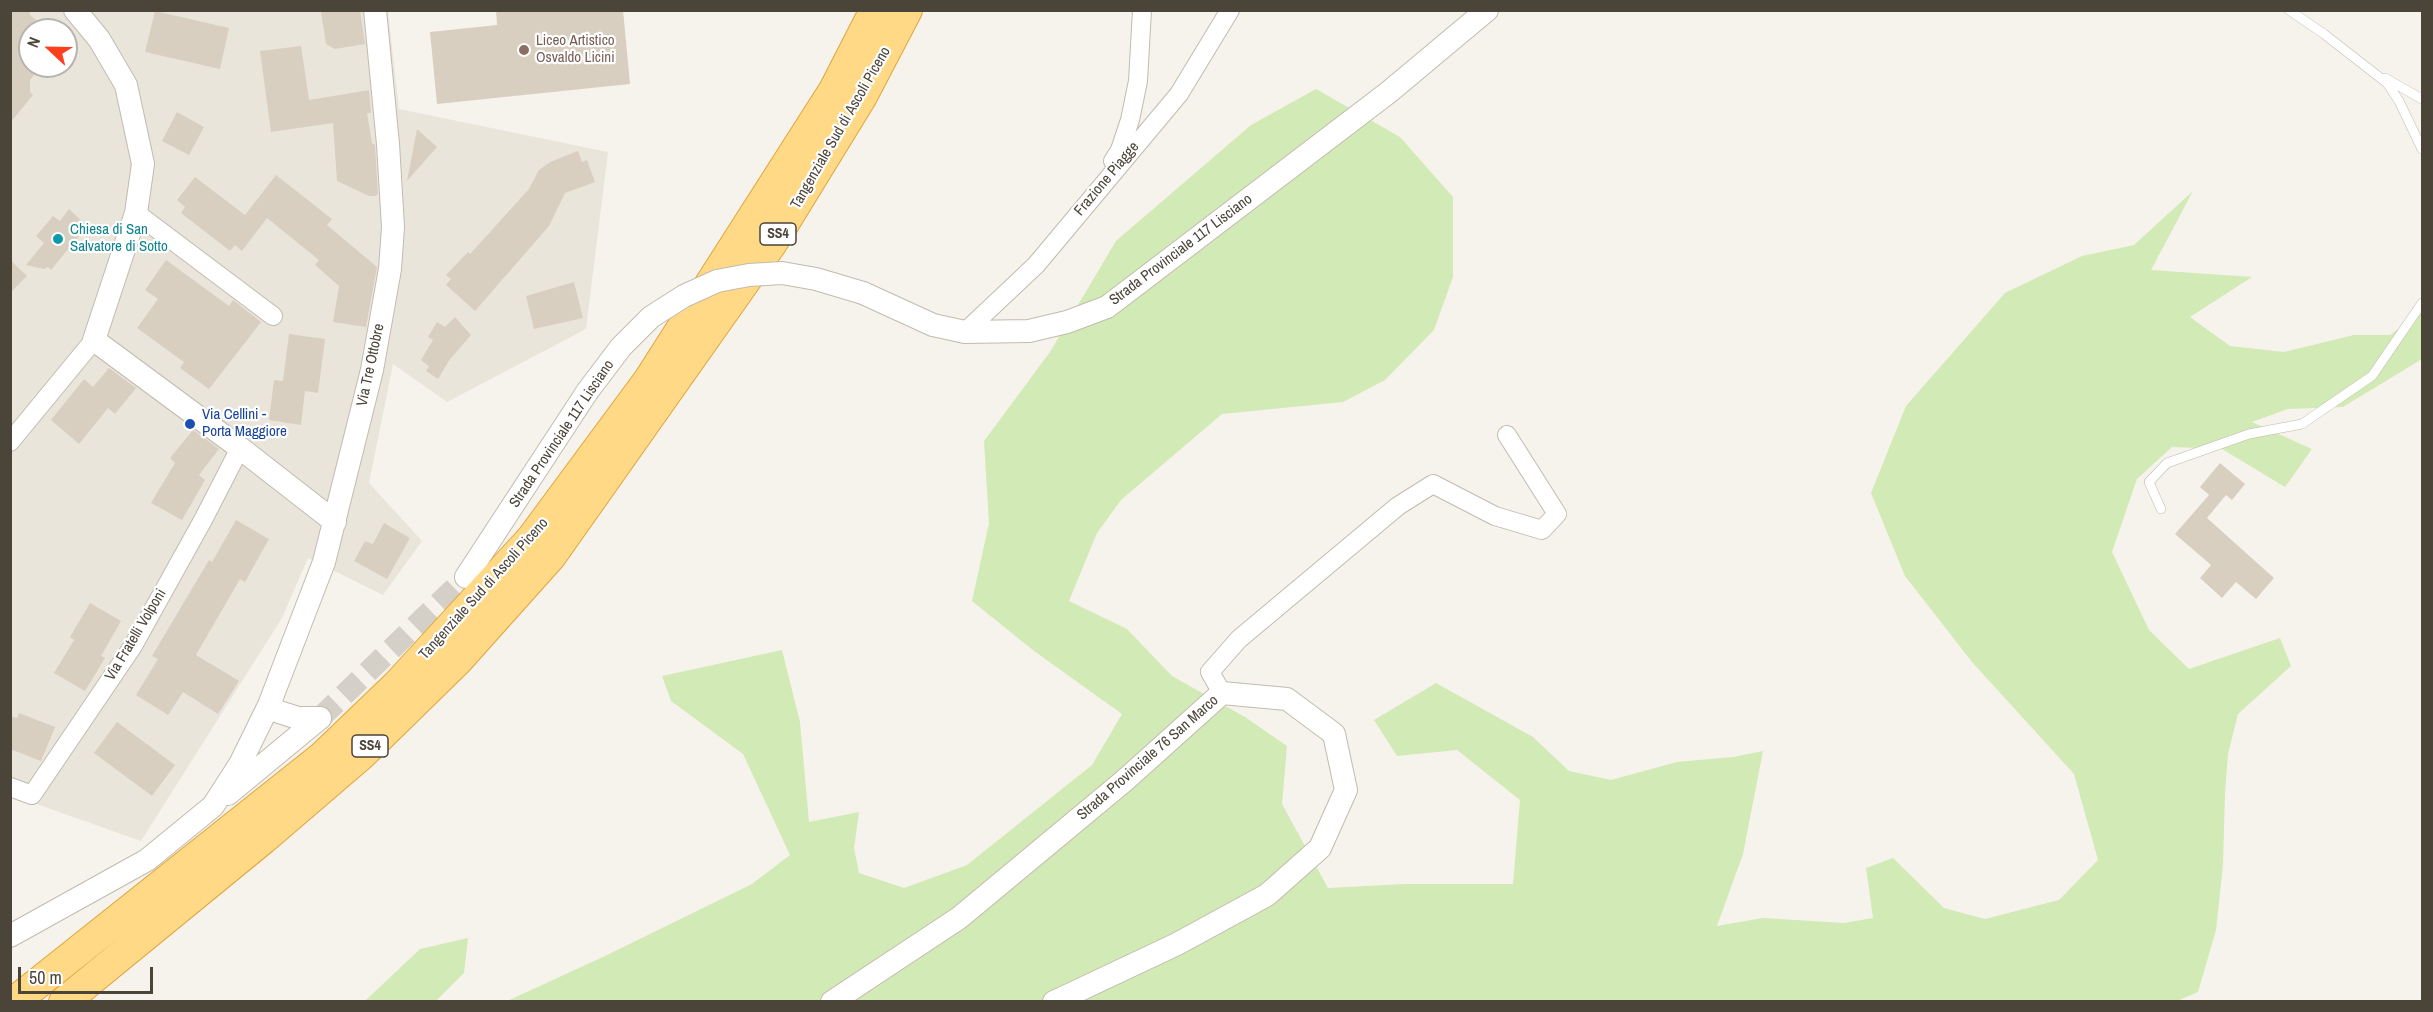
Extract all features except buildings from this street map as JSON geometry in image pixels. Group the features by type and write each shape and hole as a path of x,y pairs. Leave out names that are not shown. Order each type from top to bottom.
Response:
{"highway":[{"name":"Tangenziale Sud di Ascoli Piceno","path":"14,1002 322,758 398,684 532,538 648,381 834,90 875,10"},
{"name":"Tangenziale Sud di Ascoli Piceno","path":"63,1002 362,754 442,676 551,556 631,446 772,243 861,98 907,10"}],"street":[{"path":"10,442 94,340 136,213 143,164 126,85 99,39 75,10"},
{"name":"Via Tre Ottobre","path":"269,705 324,562 372,370 390,269 393,227 391,191 375,10"},
{"path":"1084,208 1120,150 1130,120 1138,81 1142,10"},
{"name":"Frazione Piagge","path":"965,332 1036,265 1179,94 1230,10"},
{"name":"Strada Provinciale 117 Lisciano","path":"466,577 587,392 621,347 651,316 684,296 717,281 749,275 782,273 816,279 862,293 933,325 965,332 1029,332 1067,322 1107,307 1389,92 1487,10"},
{"path":"136,213 273,316"},
{"path":"94,340 240,448 335,522"},
{"path":"1222,693 1210,672 1239,639 1398,506 1433,484 1496,516 1542,530 1557,514 1507,435"},
{"name":"Via Fratelli Volponi","path":"10,787 32,795 39,785 133,645 203,520 240,448"},
{"name":"Strada Provinciale 76 San Marco","path":"832,1002 959,918 1124,781 1222,693 1287,699 1334,734 1346,789 1320,848 1267,895 1177,944 1054,1002"},
{"path":"10,936 147,860 293,741 320,718 298,718 279,712 269,705 259,729 213,806"},
{"path":"259,729 275,737 293,741"}],"lane":[{"path":"2289,10 2387,83 2399,101 2422,149"},
{"path":"2364,66 2422,99"},
{"path":"2161,509 2149,482 2168,463 2249,434 2302,424 2372,376 2422,303"}],"shaded area":[{"path":"11,11 388,11 399,109 608,152 586,329 447,402 393,364 369,483 422,541 383,595 308,558 282,618 141,841 11,795"}],"green space":[{"path":"1316,89 1400,137 1453,197 1453,277 1434,330 1385,380 1343,402 1222,414 1121,500 1097,533 1069,601 1127,629 1172,676 1245,717 1287,746 1282,804 1328,888 1406,884 1513,884 1520,800 1457,750 1397,756 1374,720 1436,683 1533,737 1569,771 1611,780 1677,762 1733,757 1763,751 1743,854 1717,926 1763,918 1844,923 1873,918 1866,868 1893,858 1944,908 1985,919 2059,900 2098,860 2074,774 1972,662 1905,576 1871,493 1906,406 2005,293 2082,256 2134,245 2193,191 2151,270 2252,277 2190,317 2230,346 2284,352 2354,335 2390,335 2422,313 2422,359 2343,407 2288,409 2252,422 2312,449 2285,487 2222,449 2172,447 2137,479 2112,552 2149,630 2189,669 2280,638 2291,666 2238,714 2228,754 2223,865 2216,930 2198,992 2177,1001 505,1002 752,884 790,855 743,754 671,701 662,676 782,650 800,722 809,822 859,812 854,848 859,873 904,888 967,865 1092,765 1122,714 1034,651 972,601 989,523 984,441 1050,352 1116,241 1251,125"},
{"path":"468,938 464,973 436,1001 365,1001 420,949"}],"tunnel":[{"path":"320,718 466,577"}],"place":[{"name":"Liceo Artistico Osvaldo Licini","path":"524,50"},
{"name":"Chiesa di San Salvatore di Sotto","path":"58,239"},
{"name":"Via Cellini - Porta Maggiore","path":"190,424"}]}
